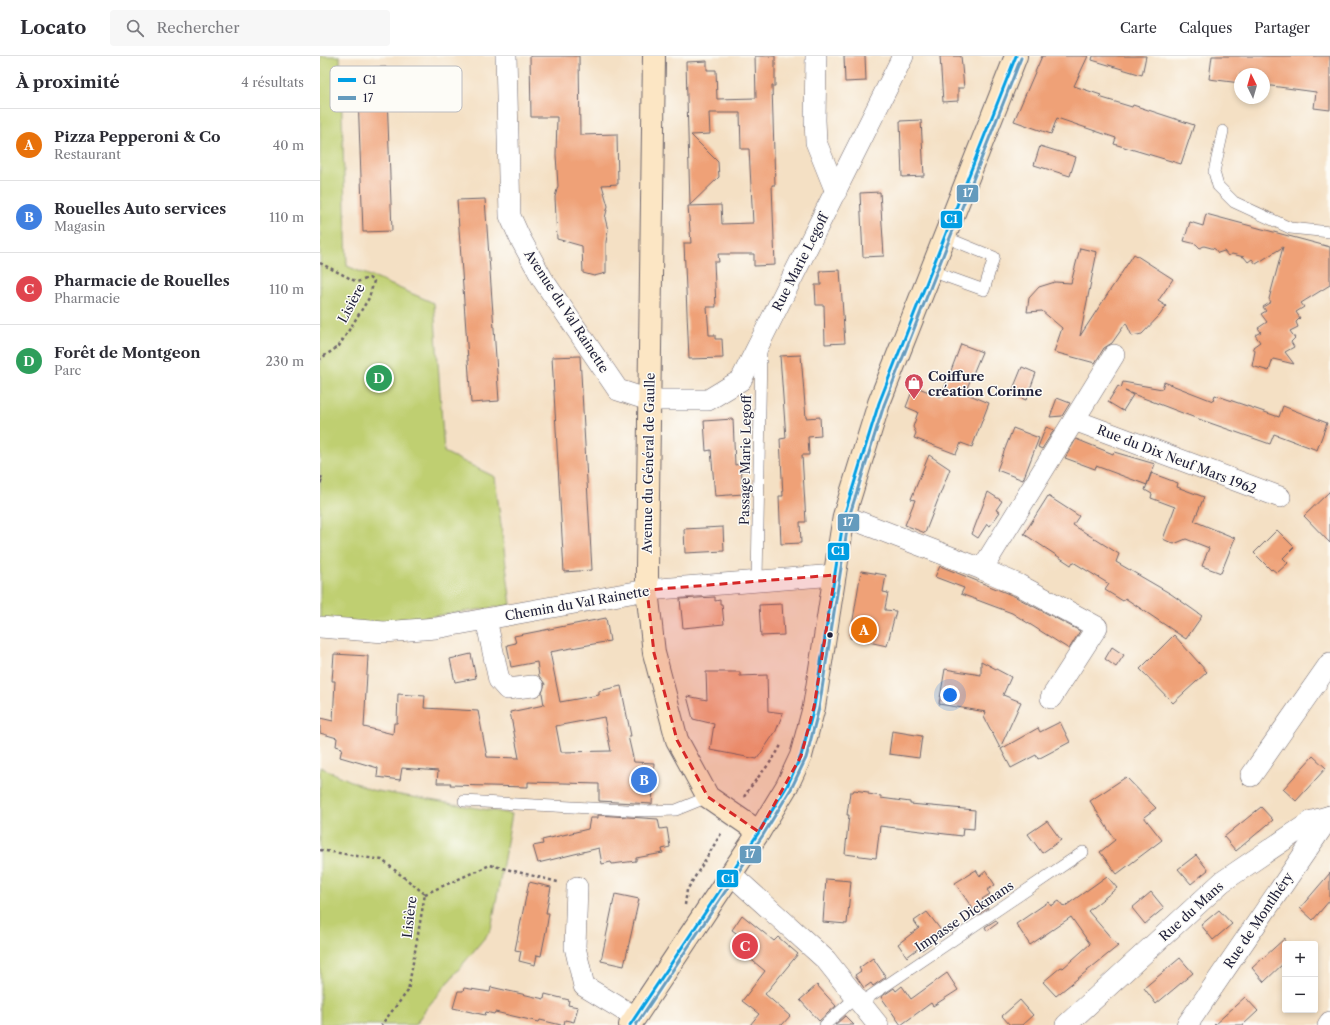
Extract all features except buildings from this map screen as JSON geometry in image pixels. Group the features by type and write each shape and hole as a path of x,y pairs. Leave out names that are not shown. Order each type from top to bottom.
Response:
{"main road":[{"name":"Avenue du Général de Gaulle","path":"654,56 647,590 654,653 677,740 708,797 759,832"},
{"path":"633,1021 759,832 787,786 801,756 814,707 844,516 879,403 1016,56"}],"street":[{"name":"Avenue du Val Rainette","path":"506,56 510,216 543,280 618,390 649,400"},
{"path":"816,56 816,142 836,192"},
{"name":"Rue Marie Legoff","path":"649,400 708,400 741,380 836,192 858,143 903,56"},
{"path":"982,569 1114,355"},
{"name":"Rue du Dix Neuf Mars 1962","path":"1074,420 1280,498"},
{"path":"844,516 982,569 1018,585 1097,627 1051,698"},
{"name":"Chemin du Val Rainette","path":"320,627 384,632 436,628 647,590 835,575"},
{"path":"486,619 499,680 507,689 533,686"},
{"path":"1251,776 1330,663"},
{"name":"Rue du Mans","path":"1066,1025 1222,882 1312,821 1330,816"},
{"name":"Rue de Montlhéry","path":"1187,1025 1330,816"},
{"path":"731,874 826,960 878,1025"},
{"path":"577,887 575,947 584,986 633,1021"}],"lane":[{"path":"1223,131 1214,172 1218,186 1234,202 1290,228 1330,232"},
{"path":"931,271 984,290 994,257 945,237"},
{"name":"Passage Marie Legoff","path":"757,581 761,339"},
{"path":"464,801 646,811 676,810 708,797"},
{"name":"Impasse Dickmans","path":"825,1025 858,1000 1083,852"}],"path":[{"name":"Lisière","path":"320,263 357,282 369,278 374,281 369,298 339,346 320,359"},
{"path":"320,477 323,478 320,484"},
{"name":"Lisière","path":"320,850 382,860 425,894 408,991 382,1025"},
{"path":"425,894 490,864 577,887"}],"highlighted area":[{"path":"835,575 814,707 801,756 759,832 708,797 677,740 654,653 647,590"}],"green space":[{"path":"320,56 340,56 340,66 330,66 330,112 342,112 347,266 434,303 444,452 495,477 511,605 345,629 320,626"},
{"path":"320,767 371,790 512,814 491,930 426,1009 415,1025 320,1025"}],"transit line":[{"name":"C1","path":"630,1025 759,832 787,786 801,756 814,707 844,516 879,403 1016,56"},
{"name":"17","path":"636,1025 763,835 791,789 806,758 819,708 849,517 884,405 1021,58"}],"place":[{"name":"Forêt de Montgeon","path":"379,378"},
{"name":"Coiffure création Corinne","path":"914,400"},
{"name":"Pizza Pepperoni & Co","path":"864,630"},
{"name":"Rouelles Auto services","path":"644,780"},
{"name":"Pharmacie de Rouelles","path":"745,946"}]}
